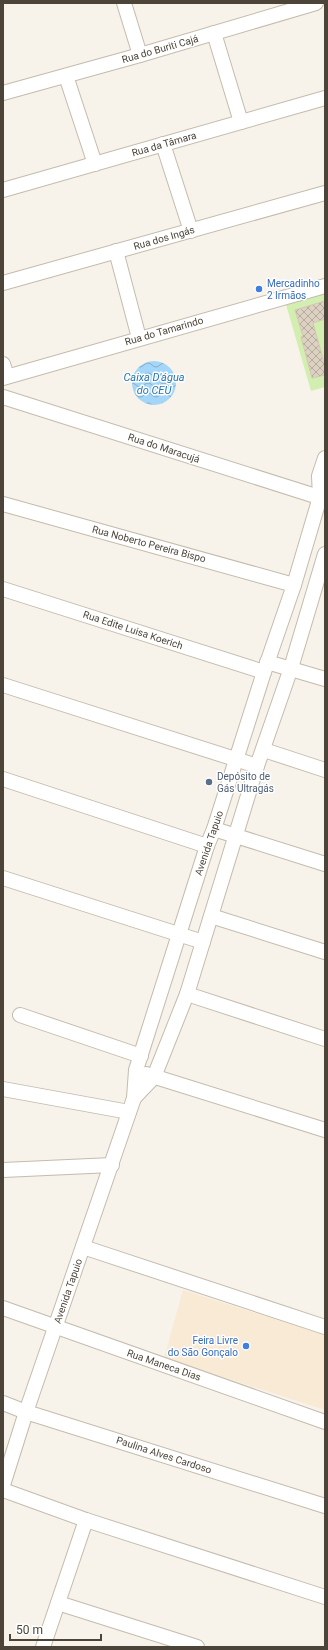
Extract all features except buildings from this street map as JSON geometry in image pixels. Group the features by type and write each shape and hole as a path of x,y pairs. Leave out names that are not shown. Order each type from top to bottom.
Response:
{"street":[{"path":"124,3 140,55"},
{"name":"Rua do Buriti Cajá","path":"3,93 140,55 316,3"},
{"path":"214,33 241,122"},
{"path":"66,76 95,164"},
{"name":"Rua da Tâmara","path":"3,190 325,98"},
{"path":"163,144 191,230"},
{"name":"Rua dos Ingás","path":"3,283 325,193"},
{"path":"116,251 139,338"},
{"name":"Rua do Tamarindo","path":"4,373 139,338 325,286"},
{"name":"Rua do Maracujá","path":"3,397 322,498"},
{"name":"Avenida Tapuio","path":"3,1485 26,1412 134,1098 136,1070 265,667 322,498 319,476 325,458"},
{"name":"Rua Noberto Pereira Bispo","path":"3,504 294,584"},
{"name":"Avenida Tapuio","path":"134,1098 154,1076 187,994 257,766 264,750 291,668 320,591 325,554"},
{"name":"Rua Edite Luisa Koerich","path":"3,589 265,667 291,668 325,679"},
{"path":"3,685 257,766"},
{"path":"264,750 325,770"},
{"path":"3,779 207,846"},
{"path":"214,829 235,837 325,864"},
{"path":"3,878 203,942"},
{"path":"211,916 325,952"},
{"path":"187,994 325,1039"},
{"path":"20,1015 141,1056"},
{"path":"136,1070 325,1130"},
{"path":"3,1089 129,1112"},
{"path":"3,1170 112,1165"},
{"path":"83,1247 325,1327"},
{"name":"Rua Maneca Dias","path":"3,1308 325,1422"},
{"name":"Paulina Alves Cardoso","path":"3,1403 26,1412 325,1506"},
{"path":"3,1490 86,1520 325,1597"},
{"path":"43,1647 86,1520"},
{"path":"58,1602 197,1647"}],"shaded area":[{"name":"Feira Livre do São Gonçalo","path":"183,1290 325,1335 325,1410 164,1358"}],"green space":[{"path":"325,290 325,387 311,391 285,301"}],"water":[{"name":"Caixa D'água do CEU","path":"154,361 166,365 172,371 176,383 172,395 166,401 154,405 142,401 136,395 132,383 136,371 142,365"}],"place":[{"name":"Mercadinho 2 Irmãos","path":"259,289"},
{"name":"Depósito de Gás Ultragás","path":"209,782"},
{"name":"Feira Livre do São Gonçalo","path":"246,1346"}]}
